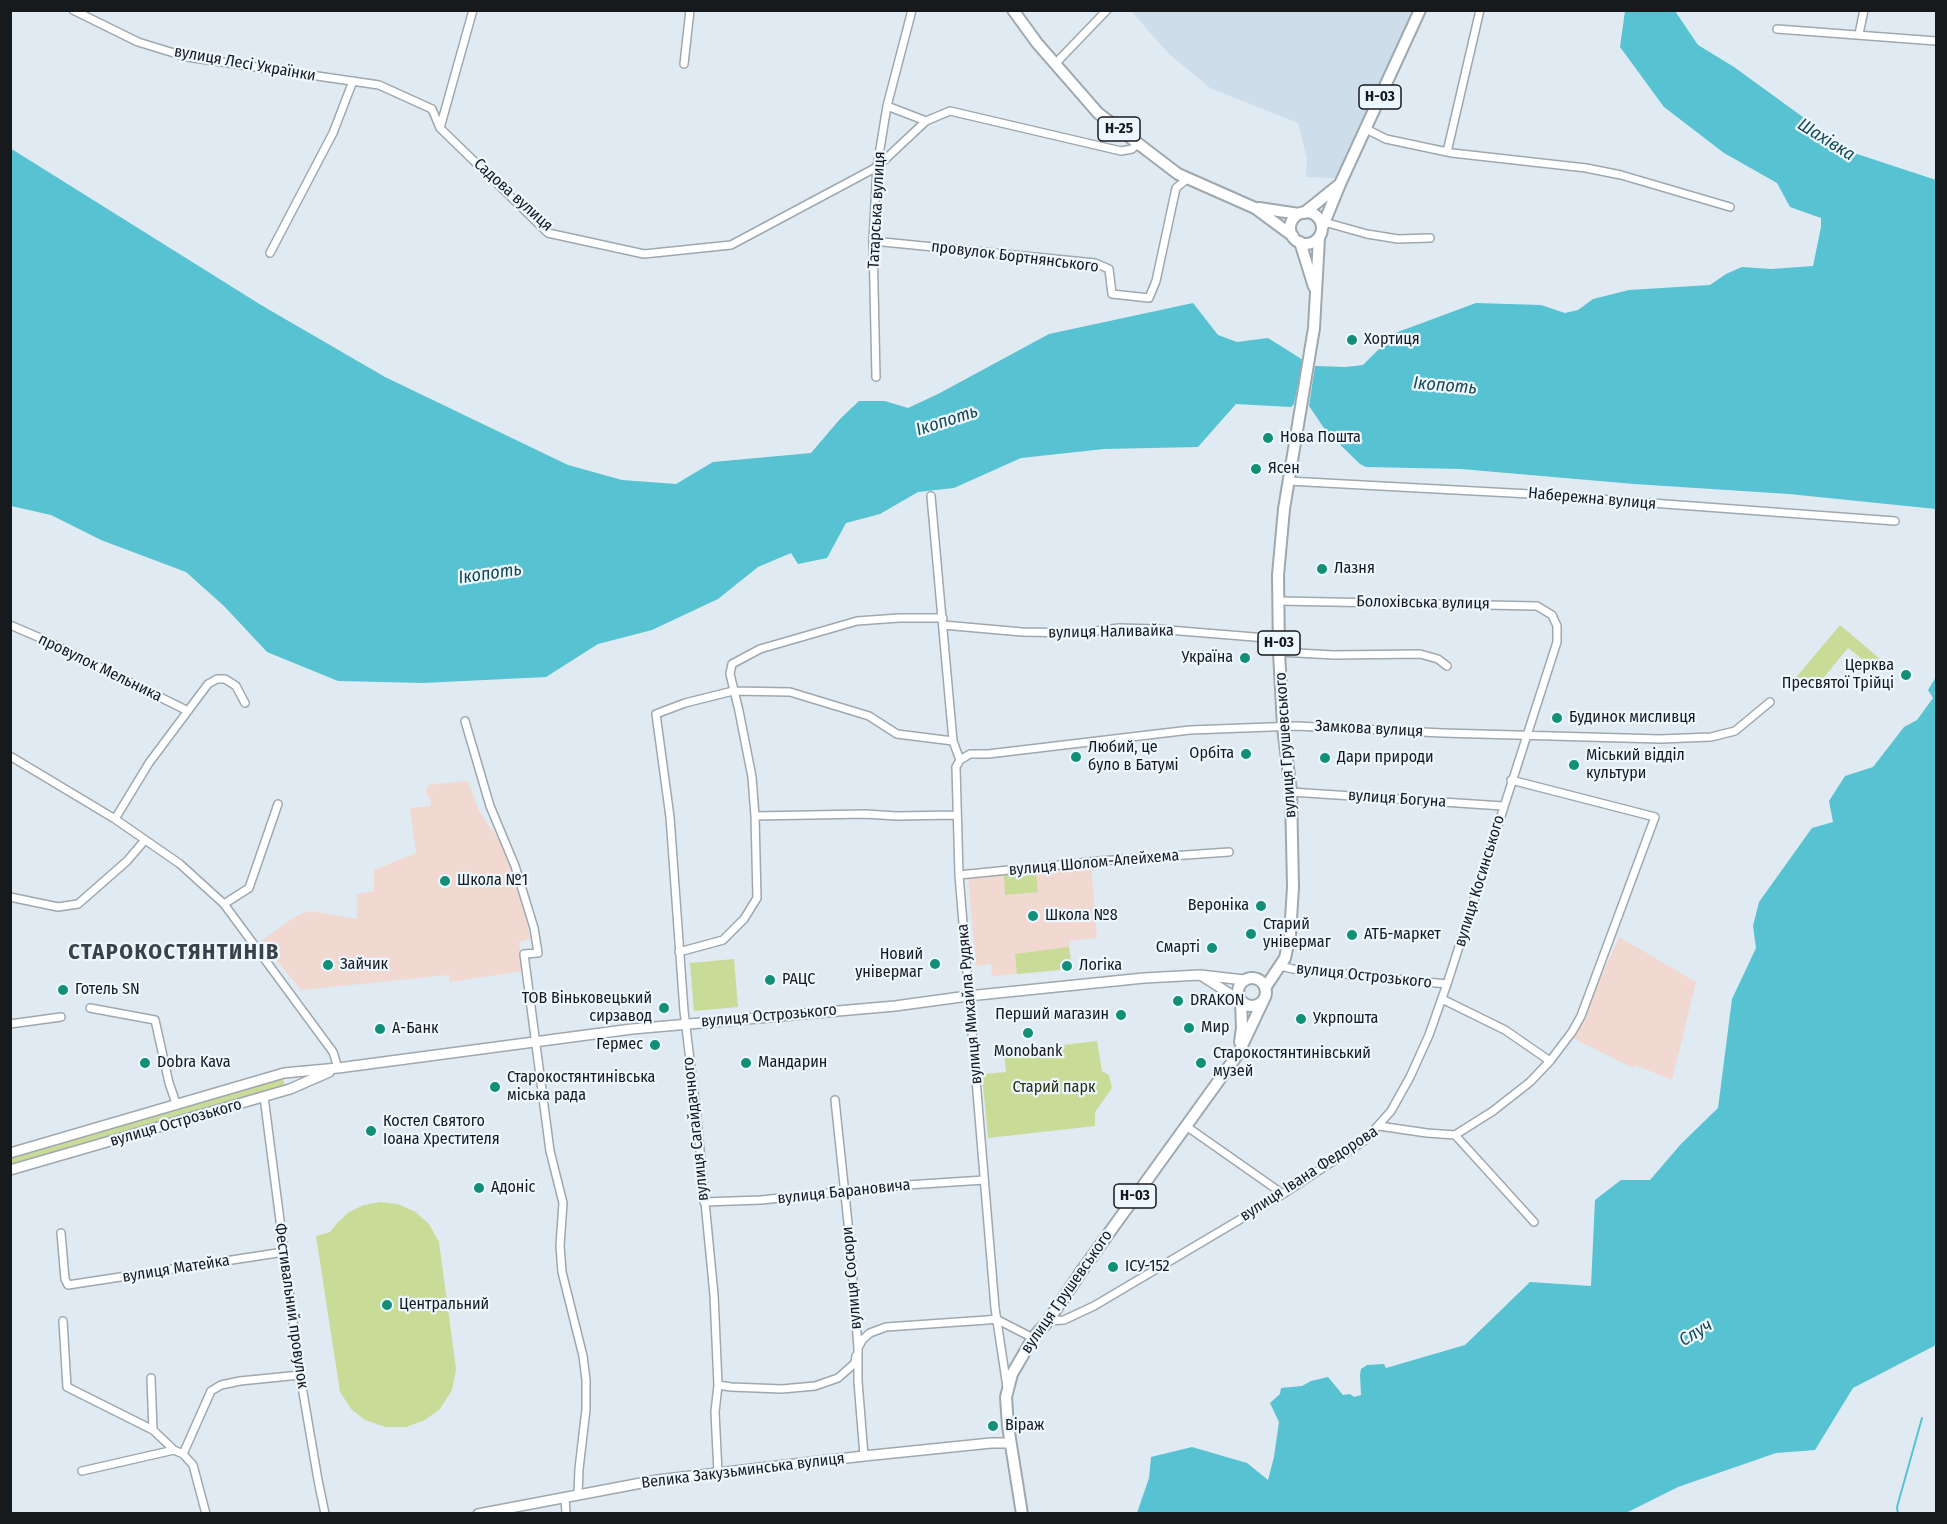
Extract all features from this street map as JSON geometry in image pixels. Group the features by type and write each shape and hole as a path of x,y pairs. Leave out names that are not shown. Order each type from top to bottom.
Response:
{"main road":[{"name":"Н-25","path":"1013,10 1037,43 1098,113 1178,174 1255,208 1297,239"},
{"name":"вулиця Грушевського","path":"1007,1388 1014,1368 1032,1338 1048,1321 1238,1054 1265,993 1285,958 1290,936 1293,887 1291,792 1283,727 1279,652 1278,576 1288,481 1314,328 1322,229 1340,184 1420,10"},
{"name":"Н-03","path":"1302,213 1340,184"},
{"name":"Н-25","path":"1255,208 1302,213"},
{"path":"1302,213 1310,213 1319,218 1322,229 1310,243 1297,239 1291,226 1292,221 1302,213"},
{"name":"Н-03","path":"1297,239 1317,296"},
{"path":"1246,979 1280,966"},
{"path":"1200,975 1241,1001 1252,1006 1260,1003 1265,993 1257,979 1246,979"},
{"name":"вулиця Острозького","path":"10,1153 284,1073 685,1023 895,1006 1144,978 1200,975 1246,979"},
{"name":"Н-03","path":"1241,1001 1238,992 1240,984 1246,979"},
{"name":"вулиця Грушевського","path":"1238,1054 1242,1028 1241,1001"},
{"name":"вулиця Острозького","path":"10,1170 290,1089 338,1068"},
{"path":"284,1073 291,1080 290,1089"},
{"name":"вулиця Михайла Рудяка","path":"1007,1388 1009,1443 1022,1514"},
{"name":"Велика Закузьминська вулиця","path":"478,1514 657,1480 864,1456 1009,1443"}],"street":[{"name":"вулиця Лесі Українки","path":"73,10 138,42 187,57 379,85 432,109 440,128"},
{"path":"440,128 473,10"},
{"path":"684,64 690,10"},
{"name":"Татарська вулиця","path":"876,377 873,241 877,166 887,106 912,10"},
{"path":"1056,63 1107,10"},
{"path":"1447,152 1480,10"},
{"path":"1859,34 1864,10"},
{"path":"1777,29 1936,41"},
{"path":"270,253 333,133 353,81"},
{"path":"887,106 926,121 950,111 1121,151 1132,149 1138,143"},
{"name":"Садова вулиця","path":"440,128 548,232 644,254 731,245 877,166 926,121"},
{"path":"1366,129 1386,139 1447,152 1586,168 1635,179 1730,207"},
{"name":"провулок Бортнянського","path":"873,241 1095,263 1109,269 1112,294 1149,298 1156,281 1176,188 1187,179"},
{"path":"1322,229 1398,239 1430,238"},
{"name":"Набережна вулиця","path":"1288,481 1530,494 1895,521"},
{"name":"вулиця Михайла Рудяка","path":"932,496 953,741 960,760 956,768 959,875 968,996 996,1320 1007,1388"},
{"name":"Болохівська вулиця","path":"1279,601 1537,606 1552,615 1557,626"},
{"name":"вулиця Наливайка","path":"733,691 730,674 732,664 760,650 857,621 899,618 1022,632 1068,633 1119,628 1279,639"},
{"name":"провулок Мельника","path":"10,626 188,711"},
{"name":"вулиця Косинського","path":"1379,1126 1391,1111 1410,1077 1442,999 1557,642 1557,626"},
{"path":"1279,652 1334,655 1420,654 1438,659 1447,666"},
{"path":"115,819 149,763 208,684 217,679 225,679 236,686 245,704"},
{"path":"679,952 723,940 744,920 757,898 756,816 752,777 733,691 790,692 869,716 897,734 953,741"},
{"name":"вулиця Сагайдачного","path":"718,1473 715,1412 718,1384 714,1295 685,1023 670,817 656,714 685,703 733,691"},
{"name":"Замкова вулиця","path":"960,760 970,754 988,754 1179,732 1283,727 1660,739 1711,737 1735,731 1770,702"},
{"path":"465,721 490,806 515,866 534,928 538,953 524,954 550,1151 563,1203 560,1246 562,1272 583,1356 586,1380 586,1409 578,1494"},
{"path":"10,756 115,819 180,864 224,904 333,1052 338,1068"},
{"path":"1511,780 1655,817 1581,1016 1572,1032 1550,1061 1530,1082 1493,1111 1455,1135 1534,1222"},
{"name":"вулиця Богуна","path":"1291,792 1503,806"},
{"path":"224,904 249,888 278,804"},
{"path":"756,816 957,815"},
{"path":"10,897 58,907 78,904 127,861 145,840"},
{"name":"вулиця Шолом-Алейхема","path":"959,875 1099,861 1229,852"},
{"name":"вулиця Острозького","path":"1280,966 1447,984"},
{"path":"1442,999 1505,1030 1550,1061"},
{"path":"90,1008 155,1020 176,1103"},
{"path":"10,1024 61,1017"},
{"name":"Фестивальний провулок","path":"264,1097 300,1375 325,1514"},
{"name":"вулиця Сосюри","path":"835,1100 858,1348 858,1381 864,1456"},
{"path":"1186,1126 1284,1194"},
{"name":"вулиця Івана Федорова","path":"1048,1321 1064,1320 1094,1306 1284,1194 1365,1140 1379,1126 1455,1135"},
{"name":"вулиця Барановича","path":"704,1202 761,1200 984,1180"},
{"name":"вулиця Матейка","path":"61,1233 65,1279 68,1285 284,1252"},
{"path":"718,1384 732,1387 782,1389 815,1386 838,1378 847,1371 855,1362 863,1338 886,1327 919,1323 996,1320 1032,1338"},
{"path":"63,1321 67,1387 153,1430 174,1450 183,1454 193,1465 206,1514"},
{"path":"183,1454 211,1391 221,1384 300,1375"},
{"path":"150,1378 153,1430"},
{"path":"82,1471 174,1450"},
{"path":"565,1497 566,1514"}],"shaded area":[{"path":"1131,11 1412,11 1336,178 1306,177 1307,159 1298,123 1210,88 1168,53"},
{"name":"Школа №1","path":"468,781 479,811 501,843 522,899 530,939 519,942 523,971 450,982 449,975 301,990 261,941 296,916 310,911 357,919 357,894 374,891 374,870 416,853 410,808 431,806 426,792 428,785"},
{"name":"Школа №8","path":"1091,865 1097,938 1069,941 1071,962 1060,963 1061,970 992,976 991,964 976,966 968,877"},
{"path":"1619,937 1696,982 1672,1080 1635,1065 1633,1068 1573,1038"}],"green space":[{"path":"1840,625 1885,663 1876,670 1848,648 1821,681 1793,681"},
{"path":"1036,873 1038,892 1005,895 1004,875"},
{"path":"1069,947 1071,962 1060,963 1060,970 1017,974 1015,954"},
{"path":"734,959 738,1007 694,1011 690,963"},
{"name":"Старий парк","path":"1097,1041 1102,1071 1109,1075 1112,1088 1095,1112 1095,1126 988,1138 982,1074 1006,1072 1004,1052"},
{"path":"282,1076 285,1086 11,1166 11,1157"},
{"name":"Центральний","path":"380,1202 397,1204 414,1211 429,1224 439,1242 456,1369 452,1390 440,1409 425,1420 406,1427 386,1427 365,1420 351,1409 340,1392 316,1236 330,1232 349,1212 364,1205"}],"water":[{"path":"1625,11 1675,11 1698,45 1734,67 1851,152 1936,180 1936,509 1789,494 1634,484 1461,469 1366,467 1326,431 1309,406 1315,366 1363,365 1395,333 1476,303 1541,305 1565,313 1578,310 1593,299 1629,290 1710,285 1742,267 1771,269 1813,266 1821,218 1790,207 1777,183 1724,153 1664,107 1620,47"},
{"name":"Ікопоть","path":"10,148 261,305 385,377 568,465 622,480 676,484 713,462 811,453 859,401 885,401 908,408 1049,334 1193,303 1218,335 1237,342 1268,338 1303,360 1294,404 1291,407 1236,404 1198,447 1104,449 1021,458 954,488 918,492 880,514 846,523 827,558 798,564 791,553 758,567 718,599 652,630 598,644 546,677 423,683 338,681 267,652 224,606 186,572 101,540 51,515 11,506"},
{"name":"Случ","path":"1936,677 1936,1345 1853,1388 1815,1450 1776,1453 1678,1487 1626,1513 1137,1513 1149,1478 1151,1457 1192,1447 1247,1463 1268,1480 1279,1422 1270,1403 1280,1394 1281,1388 1302,1386 1328,1377 1343,1395 1350,1394 1354,1397 1361,1395 1361,1369 1367,1365 1384,1364 1386,1368 1465,1345 1530,1282 1591,1286 1595,1200 1621,1180 1650,1180 1681,1144 1718,1108 1732,999 1756,948 1753,926 1759,902 1812,828 1833,822 1829,801 1845,776 1873,767 1904,727 1917,720 1933,698 1928,690"}],"waterway":[{"path":"1898,1514 1897,1507 1922,1418"}],"place":[{"name":"Хортиця","path":"1352,340"},
{"name":"Нова Пошта","path":"1268,438"},
{"name":"Ясен","path":"1256,469"},
{"name":"Лазня","path":"1322,569"},
{"name":"Україна","path":"1245,658"},
{"name":"Церква Пресвятої Трійці","path":"1906,675"},
{"name":"Будинок мисливця","path":"1557,718"},
{"name":"Орбіта","path":"1246,754"},
{"name":"Любий, це було в Батумі","path":"1076,757"},
{"name":"Дари природи","path":"1325,758"},
{"name":"Міський відділ культури","path":"1574,765"},
{"name":"Школа №1","path":"445,881"},
{"name":"Вероніка","path":"1261,906"},
{"name":"Школа №8","path":"1033,916"},
{"name":"Старий універмаг","path":"1251,934"},
{"name":"АТБ-маркет","path":"1352,935"},
{"name":"Смарті","path":"1212,948"},
{"name":"Новий універмаг","path":"935,964"},
{"name":"Зайчик","path":"328,965"},
{"name":"Логіка","path":"1067,966"},
{"name":"РАЦС","path":"770,980"},
{"name":"Готель SN","path":"63,990"},
{"name":"DRAKON","path":"1178,1001"},
{"name":"ТОВ Віньковецький сирзавод","path":"664,1008"},
{"name":"Перший магазин","path":"1121,1015"},
{"name":"Укрпошта","path":"1301,1019"},
{"name":"Мир","path":"1189,1028"},
{"name":"А-Банк","path":"380,1029"},
{"name":"Monobank","path":"1028,1033"},
{"name":"Гермес","path":"655,1045"},
{"name":"Dobra Kava","path":"145,1063"},
{"name":"Мандарин","path":"746,1063"},
{"name":"Старокостянтинівський музей","path":"1201,1063"},
{"name":"Старокостянтинівська міська рада","path":"495,1087"},
{"name":"Костел Святого Іоана Хрестителя","path":"371,1131"},
{"name":"Адоніс","path":"479,1188"},
{"name":"ІСУ-152","path":"1113,1267"},
{"name":"Центральний","path":"387,1305"},
{"name":"Віраж","path":"993,1426"}],"district":[{"name":"СТАРОКОСТЯНТИНІВ","path":"174,953"}],"water label":[{"name":"Шахівка","path":"1826,140"}]}
